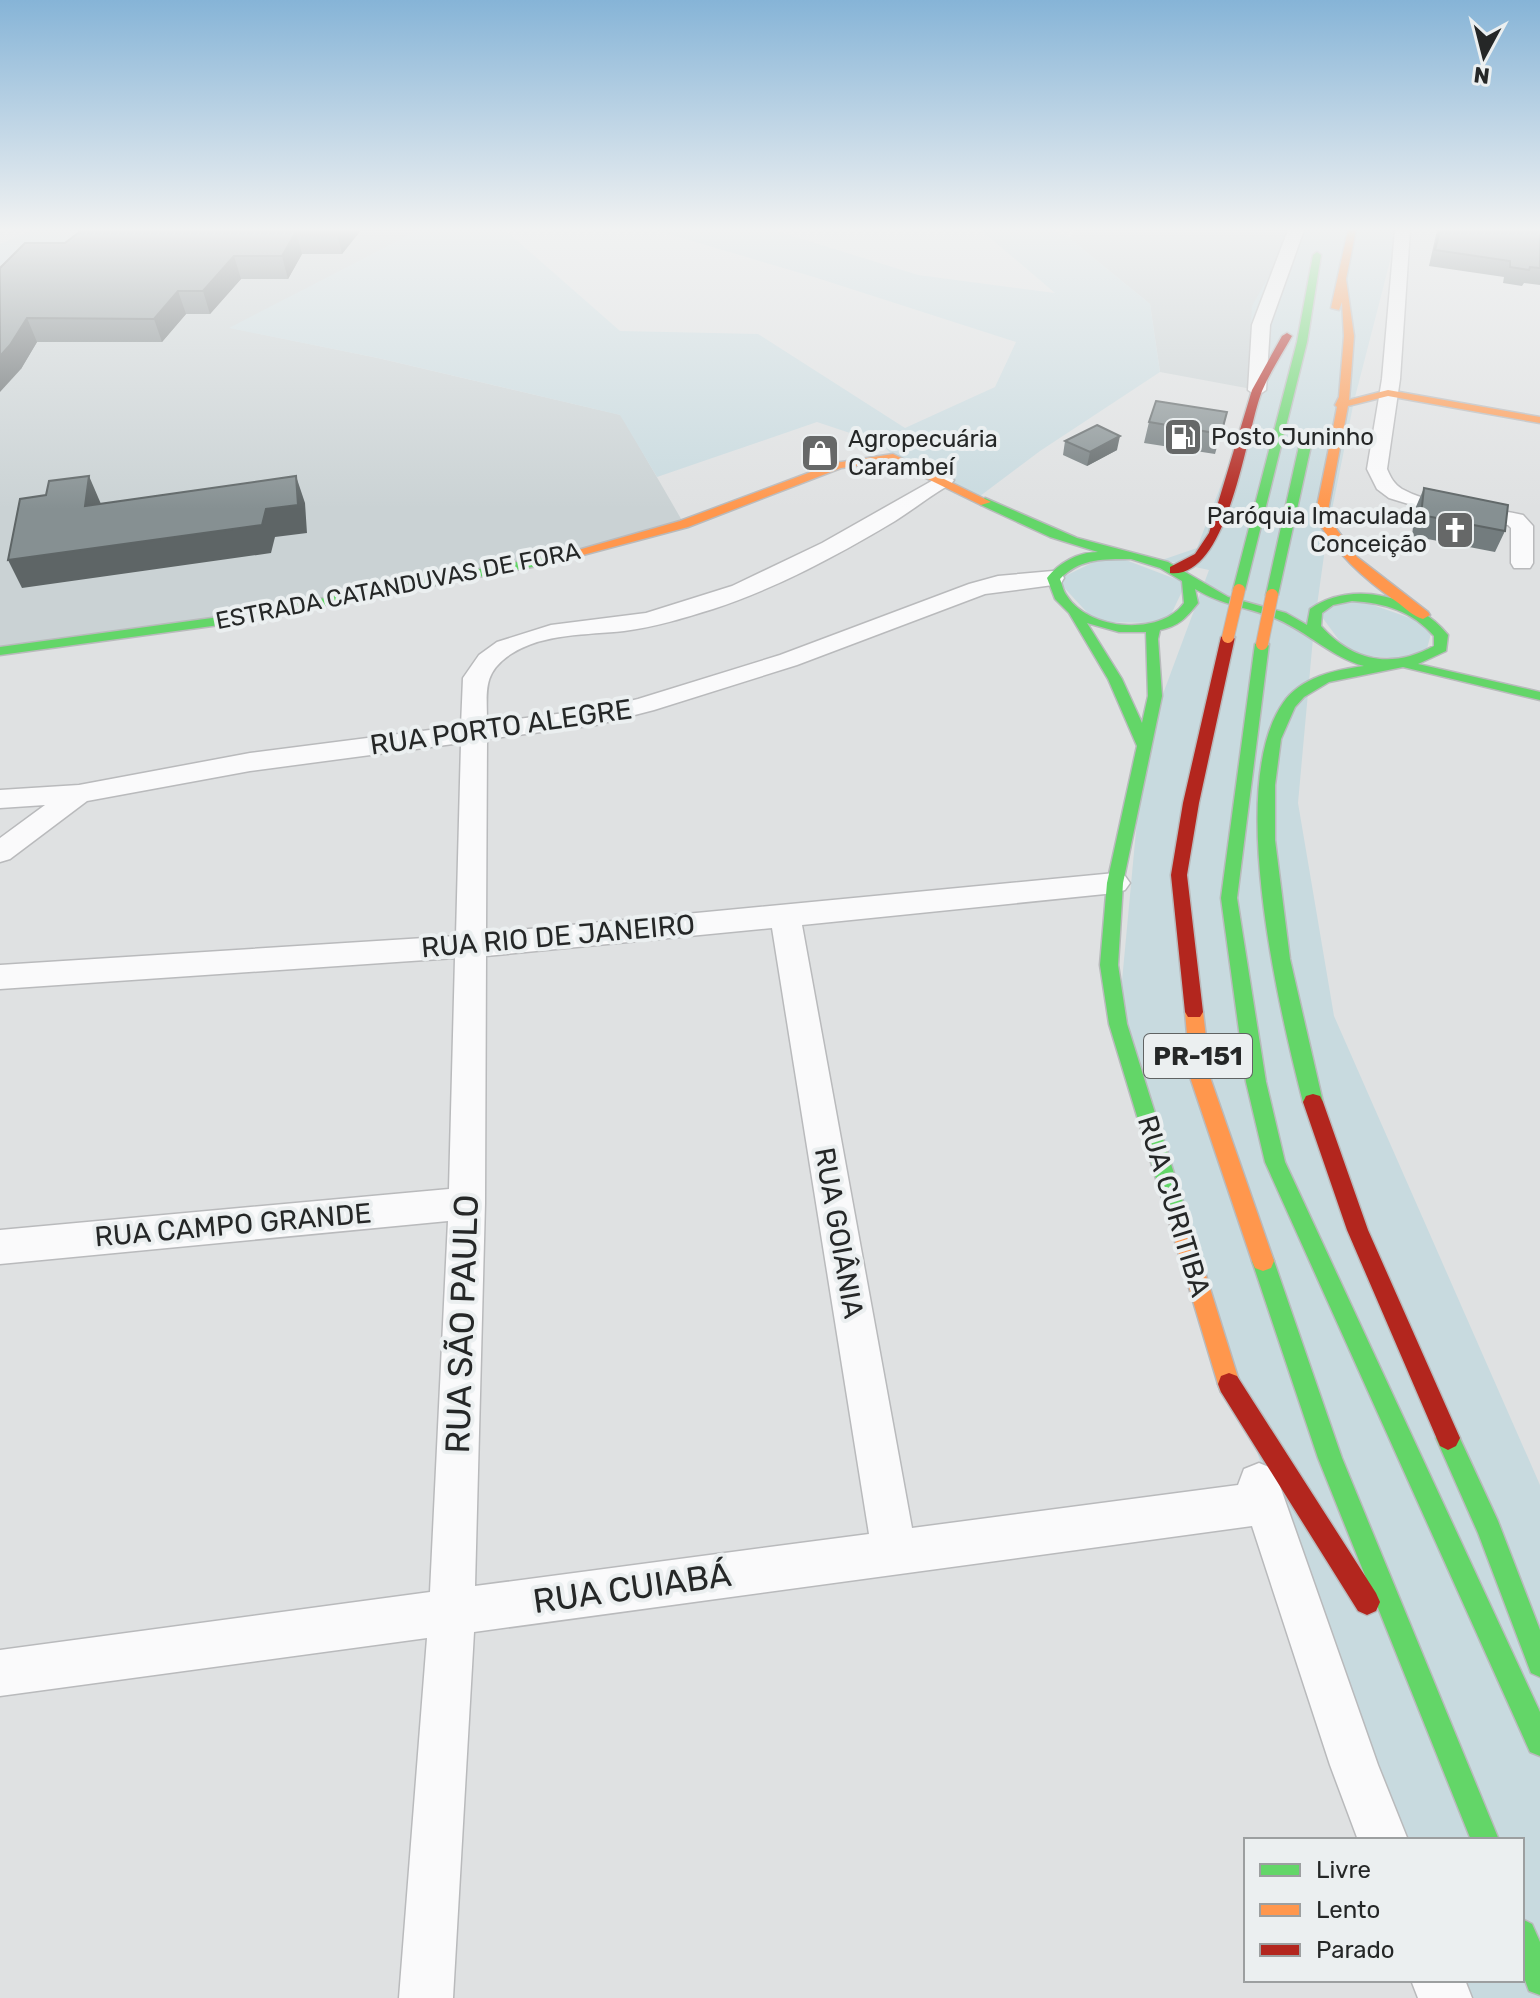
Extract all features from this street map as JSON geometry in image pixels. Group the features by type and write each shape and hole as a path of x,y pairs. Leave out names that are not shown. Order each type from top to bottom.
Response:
{"main road":[{"path":"1181,576 1211,542 1257,390 1293,323"},
{"name":"PR-151","path":"1305,323 1228,637 1191,803 1179,875 1201,1080 1330,1458 1484,1838"},
{"path":"1330,333 1332,323"},
{"path":"1349,323 1349,354 1321,516 1327,534 1359,566 1457,641"},
{"path":"1349,354 1381,380 1540,420"},
{"path":"1340,405 1381,380 1540,405"},
{"name":"PR-151","path":"1310,423 1262,644 1229,898 1256,1082 1275,1162 1540,1742"},
{"name":"ESTRADA CATANDUVAS DE FORA","path":"0,651 234,619 518,568 684,524 839,465 893,457 944,480 1008,516 1090,548 1129,555"},
{"path":"1008,516 1054,577 1054,593 1075,614 1113,627 1154,628 1239,599"},
{"path":"1054,577 1070,562 1086,556 1129,555 1286,618 1349,657 1540,696"},
{"path":"1181,576 1194,595 1192,608 1181,618"},
{"path":"1286,618 1329,602 1373,597 1407,607 1429,621 1441,635 1441,648 1429,660 1356,671 1320,682 1290,704 1278,724 1268,784 1272,899 1284,988 1322,1133 1367,1252 1505,1568 1540,1664"},
{"path":"1319,637 1314,627 1315,612 1329,602"},
{"path":"1075,614 1115,679 1144,745"},
{"name":"RUA CURITIBA","path":"1154,628 1151,639 1155,696 1115,883 1109,965 1118,1024 1229,1384 1427,1697"},
{"path":"1507,670 1540,687"},
{"path":"1524,1939 1540,1980"}],"street":[{"path":"1257,390 1262,323"},
{"path":"1389,323 1381,380 1377,469 1384,485 1396,494 1428,504 1515,520 1522,526 1522,563"},
{"name":"RUA SÃO PAULO","path":"426,1998 452,1612 467,1203 475,678 490,655 506,645 528,638 644,621 686,611 737,591 799,564 944,480"},
{"name":"RUA PORTO ALEGRE","path":"0,852 79,794 250,762 596,717 645,706 791,661 977,589 998,583 1054,577"},
{"path":"0,799 79,794"},
{"name":"RUA RIO DE JANEIRO","path":"0,977 472,946 1115,883"},
{"name":"RUA GOIÂNIA","path":"785,914 894,1553"},
{"name":"RUA CAMPO GRANDE","path":"0,1247 467,1203"},
{"path":"1229,1384 1265,1503 1354,1765 1382,1838"},
{"name":"RUA CUIABÁ","path":"0,1673 1265,1503"}],"shaded area":[{"path":"0,323 240,323 231,328 378,358 621,415 684,524 518,568 0,651"},
{"path":"238,323 611,323 620,331 758,334 905,428 995,387 1016,342 958,323 1153,323 1160,372 1040,451 980,496 893,457 883,444 817,422 657,477 620,415 378,358 229,328"},
{"path":"1153,323 1269,323 1257,390 1160,372"},
{"path":"1251,323 1374,323 1354,401 1327,534 1314,627 1298,803 1334,1016 1540,1485 1540,1998 1445,1998 1439,1982 1524,1982 1524,1838 1382,1838 1118,1024 1144,745 1209,570 1162,560 1197,548 1257,390 1250,346"},
{"path":"1110,554 1186,583 1167,623 1096,622 1057,580"},
{"path":"1353,598 1433,626 1424,660 1350,655 1319,613"}],"building":[{"path":"0,323 24,323 10,345 0,356"},
{"path":"1156,401 1227,412 1221,434 1149,422"},
{"path":"1097,425 1120,436 1090,452 1065,441"},
{"path":"89,476 85,506 296,476 298,505 266,509 262,525 8,560 20,499 46,495 49,481"},
{"path":"1424,488 1508,505 1505,531 1421,515"}],"traffic: fast":[{"path":"1239,590 1305,323"},
{"path":"1272,595 1305,446"},
{"path":"985,502 1055,534 1129,555"},
{"path":"1188,582 1191,603 1179,618 1152,628 1136,629 1119,628 1086,618 1061,599 1053,578 1063,568 1089,556 1132,555 1164,565 1223,600 1281,616 1319,637"},
{"path":"0,651 234,619 549,560"},
{"path":"1352,597 1389,602 1412,611 1441,635 1441,648 1407,663 1390,665 1373,664 1341,652 1314,627 1315,612 1329,602 1352,597"},
{"path":"1075,614 1115,679 1144,745"},
{"path":"1154,628 1151,639 1155,696 1115,883 1109,965 1118,1024 1178,1218"},
{"path":"1262,644 1229,898 1256,1082 1275,1162 1540,1742"},
{"path":"1409,666 1540,696"},
{"path":"1313,1102 1292,1015 1272,899 1267,840 1267,785 1274,739 1289,705 1311,686 1352,671 1395,667"},
{"path":"1263,1261 1330,1458 1484,1838"},
{"path":"1448,1438 1489,1530 1540,1664"},
{"path":"1524,1939 1540,1980"}],"traffic: slow":[{"path":"1348,323 1344,397 1321,516 1352,560 1423,615"},
{"path":"1340,405 1388,393 1540,420"},
{"path":"549,560 684,524 839,465 893,457 985,502"},
{"path":"1228,637 1239,590"},
{"path":"1262,644 1272,595"},
{"path":"1194,1012 1201,1080 1263,1261"},
{"path":"1178,1218 1229,1384"}],"traffic: jam":[{"path":"1174,570 1199,557 1215,533 1257,390 1287,336"},
{"path":"1194,1012 1179,875 1191,803 1228,637"},
{"path":"1313,1102 1358,1230 1448,1438"},
{"path":"1229,1384 1367,1602"}],"place":[{"name":"Posto Juninho","path":"1183,437"},
{"name":"Agropecuária Carambeí","path":"820,453"},
{"name":"Paróquia Imaculada Conceição","path":"1455,530"}]}
